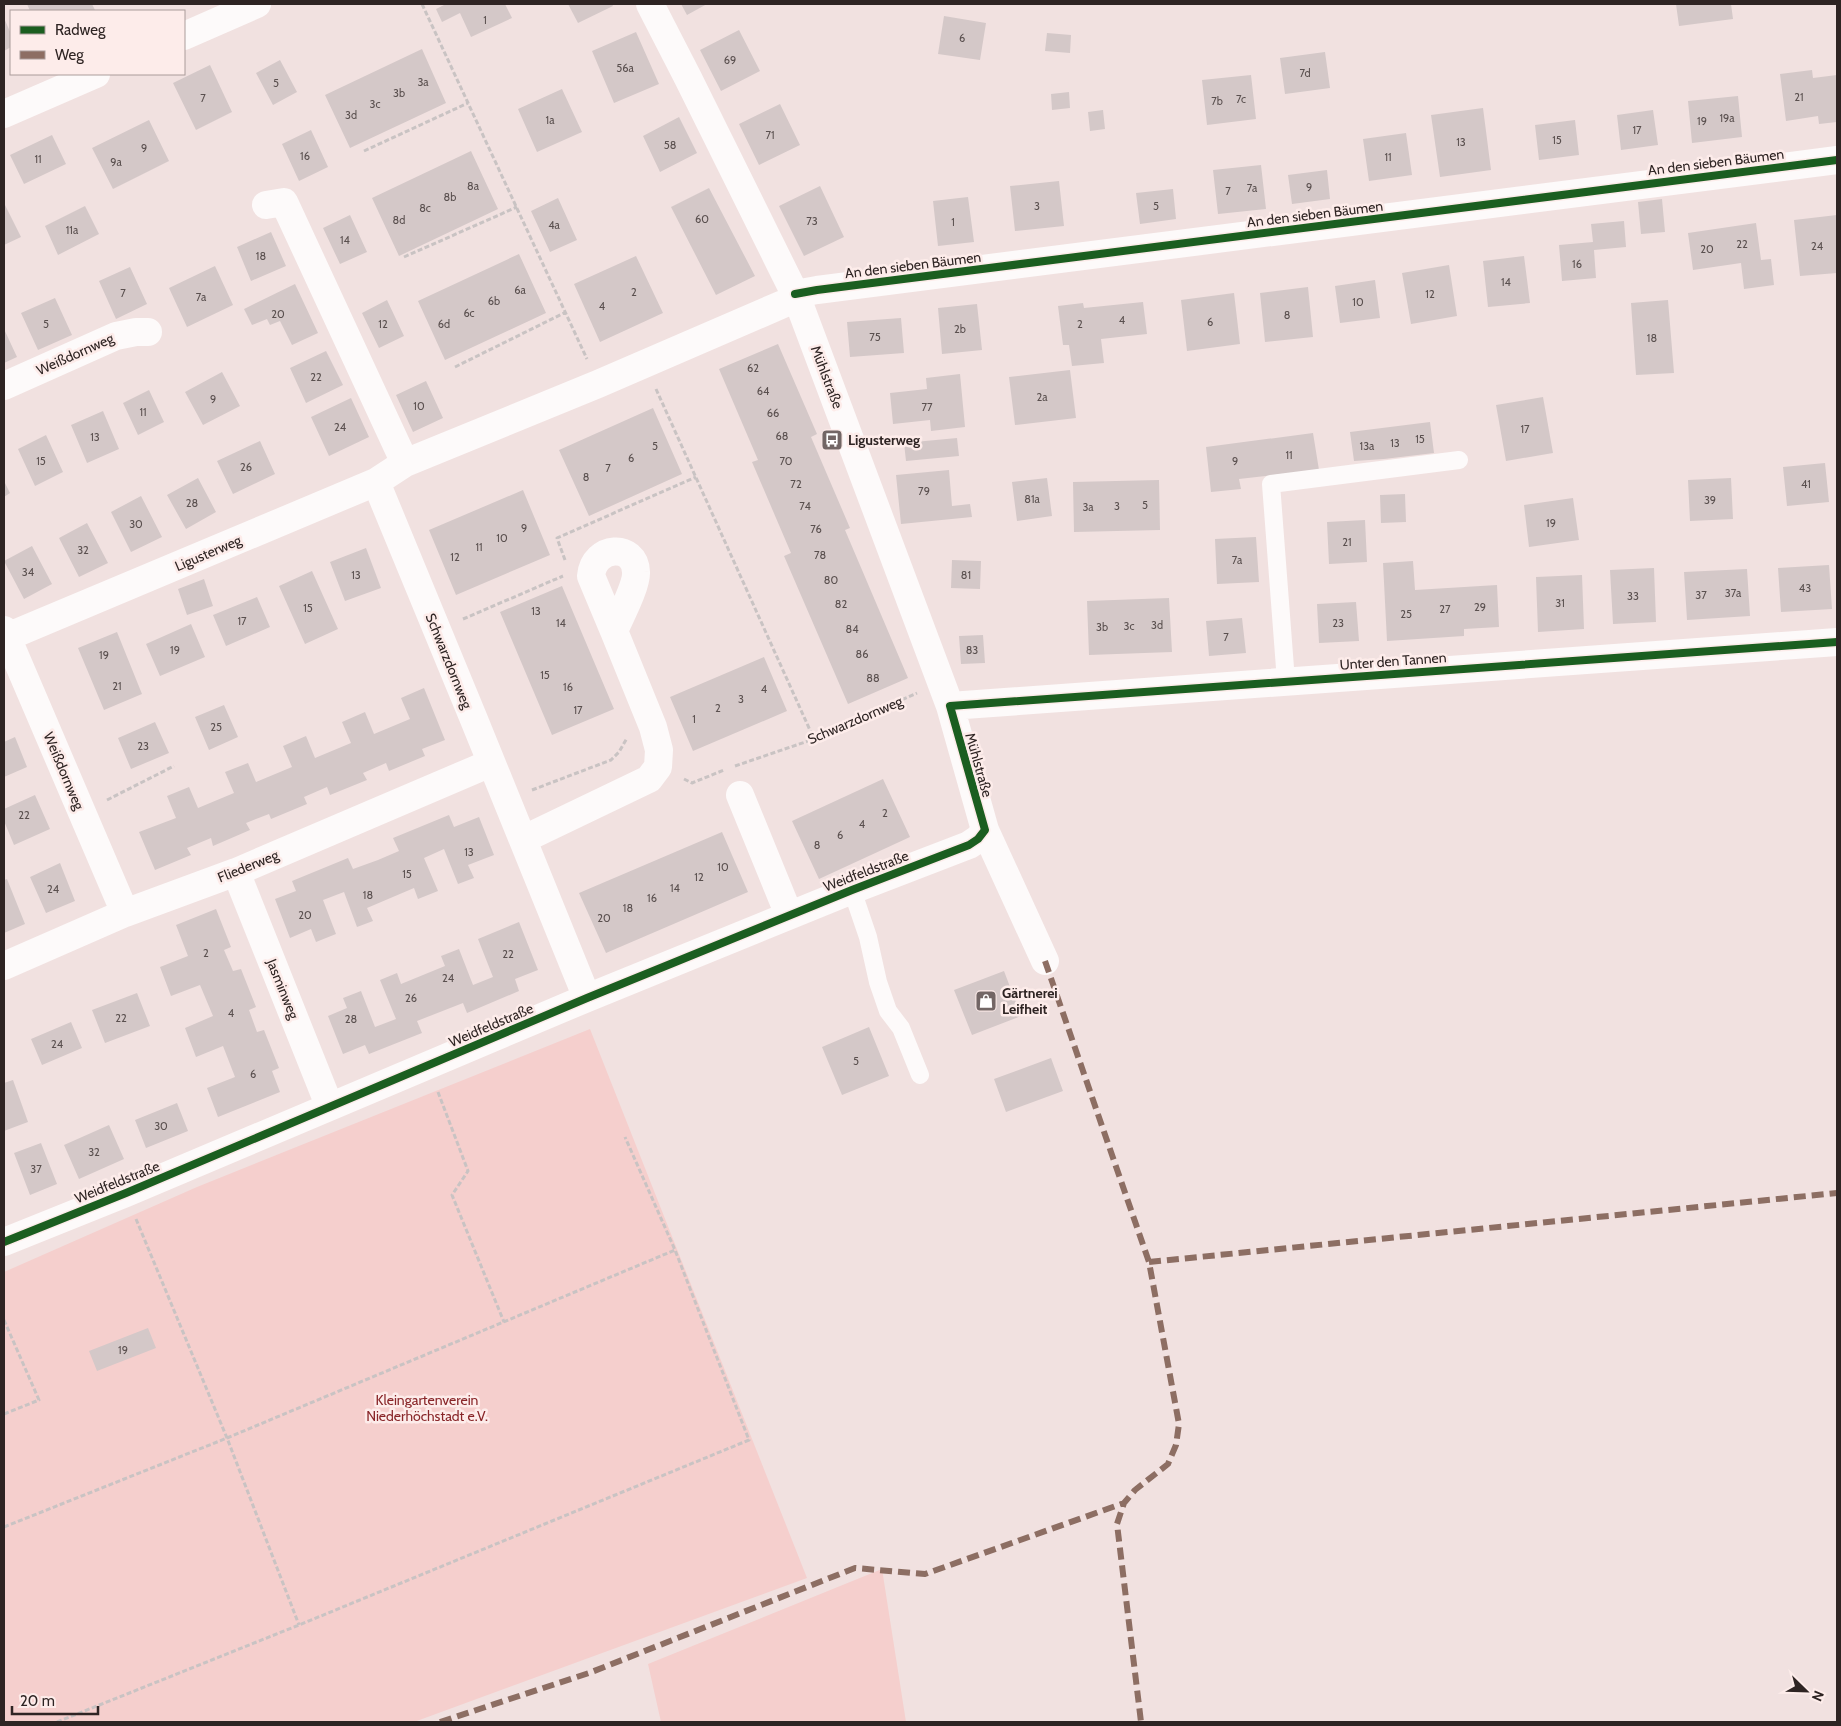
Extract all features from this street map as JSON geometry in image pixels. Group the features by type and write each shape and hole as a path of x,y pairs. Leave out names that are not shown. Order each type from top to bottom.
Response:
{"street":[{"path":"185,36 257,4"},
{"name":"Mühlstraße","path":"650,4 796,296 939,681 950,706 985,830 1045,961"},
{"path":"4,114 94,75"},
{"name":"An den sieben Bäumen","path":"796,296 837,287 1837,160"},
{"path":"266,204 284,202 405,463"},
{"name":"Ligusterweg","path":"5,633 376,482 405,463 598,384 796,296"},
{"name":"Weißdornweg","path":"4,386 116,336 148,332"},
{"name":"Schwarzdornweg","path":"376,482 491,764 524,839 587,998"},
{"path":"524,839 649,779 658,767 659,750 653,727 614,631"},
{"name":"Weißdornweg","path":"5,633 124,912"},
{"name":"Unter den Tannen","path":"950,706 1837,642"},
{"name":"Fliederweg","path":"4,966 124,912 236,872 491,764"},
{"path":"740,796 789,915"},
{"name":"Weidfeldstraße","path":"4,1242 126,1193 330,1105 428,1066 587,998 789,915 969,845 978,839 985,830"},
{"name":"Jasminweg","path":"236,872 330,1105"}],"lane":[{"path":"1286,681 1271,484 1459,460"},
{"path":"852,890 868,937 878,982 888,1011 901,1028 920,1076"}],"path":[{"path":"422,4 598,384"},
{"path":"364,151 468,103"},
{"path":"404,257 517,207"},
{"path":"455,367 566,312"},
{"path":"644,364 814,739"},
{"path":"507,799 610,760 618,752 628,734"},
{"path":"82,813 174,766"},
{"path":"428,1066 468,1171 452,1195 504,1322"},
{"path":"57,1722 749,1440 675,1250 626,1138"},
{"path":"126,1193 227,1438 299,1625"},
{"path":"4,1526 227,1438 675,1250"},
{"path":"4,1320 39,1400 4,1414"}],"green space":[{"name":"Kleingartenverein Niederhöchstadt e.V.","path":"590,1029 807,1578 414,1722 4,1722 4,1272 197,1187"},
{"path":"882,1569 906,1722 661,1722 648,1664"}],"building":[{"path":"27,4 92,4 95,10 30,10"},
{"path":"446,4 505,4 512,18 471,37 460,13 442,22 436,9"},
{"path":"568,4 612,4 613,6 578,23"},
{"path":"681,4 707,4 687,15"},
{"path":"1676,4 1731,4 1733,19 1679,26"},
{"path":"944,16 986,23 980,60 938,54"},
{"path":"4,18 10,32 10,48 4,51"},
{"path":"739,30 760,71 721,91 700,50"},
{"path":"636,32 659,84 614,103 592,51"},
{"path":"1047,33 1071,35 1070,53 1045,51"},
{"path":"422,49 446,103 350,148 325,95"},
{"path":"1325,52 1330,88 1285,94 1280,58"},
{"path":"280,60 297,92 273,105 256,73"},
{"path":"210,65 232,112 196,130 173,83"},
{"path":"1812,70 1813,78 1837,75 1837,122 1819,124 1818,116 1786,121 1780,74"},
{"path":"1251,75 1256,119 1207,125 1202,80"},
{"path":"562,89 582,132 537,152 518,109"},
{"path":"1069,92 1070,108 1052,110 1051,94"},
{"path":"1738,96 1742,137 1692,143 1688,101"},
{"path":"780,104 800,145 759,165 739,124"},
{"path":"1483,108 1491,170 1440,177 1431,115"},
{"path":"1103,110 1105,129 1090,131 1088,112"},
{"path":"1653,110 1658,145 1621,150 1617,115"},
{"path":"679,117 697,153 660,172 643,136"},
{"path":"149,120 169,161 113,189 92,148"},
{"path":"1575,120 1579,155 1539,160 1535,125"},
{"path":"311,130 328,167 299,181 282,144"},
{"path":"1406,133 1412,175 1369,181 1363,139"},
{"path":"52,135 66,164 24,184 10,155"},
{"path":"471,151 498,209 399,256 372,198"},
{"path":"1261,165 1266,209 1218,214 1213,170"},
{"path":"1327,170 1330,199 1292,204 1288,175"},
{"path":"1059,181 1064,226 1015,231 1010,186"},
{"path":"820,186 844,237 804,256 779,206"},
{"path":"709,188 755,276 716,295 671,207"},
{"path":"1173,189 1176,219 1140,224 1136,193"},
{"path":"968,197 974,242 938,246 933,201"},
{"path":"558,198 577,240 550,252 531,211"},
{"path":"1662,199 1665,232 1641,234 1638,202"},
{"path":"4,203 21,237 4,245"},
{"path":"85,206 99,234 58,255 45,226"},
{"path":"350,215 367,252 340,264 323,228"},
{"path":"1837,215 1837,273 1800,276 1794,220"},
{"path":"1624,221 1626,247 1594,250 1596,278 1562,281 1559,245 1593,242 1591,224"},
{"path":"1756,223 1761,260 1771,259 1774,285 1744,289 1741,263 1693,270 1688,233"},
{"path":"271,232 286,266 251,281 237,247"},
{"path":"519,254 546,313 445,360 418,301"},
{"path":"636,256 663,313 600,342 574,284"},
{"path":"1524,256 1530,303 1488,307 1483,261"},
{"path":"1449,265 1457,316 1411,324 1402,273"},
{"path":"215,266 233,305 187,327 169,288"},
{"path":"130,267 147,304 116,319 99,281"},
{"path":"1375,280 1380,318 1340,323 1335,286"},
{"path":"295,284 318,333 292,345 280,321 270,325 267,319 252,325 244,309"},
{"path":"1308,287 1313,337 1265,342 1260,293"},
{"path":"1234,293 1240,344 1187,351 1181,300"},
{"path":"55,298 72,335 38,350 21,313"},
{"path":"387,300 404,336 379,348 362,313"},
{"path":"1668,300 1674,373 1636,375 1631,303"},
{"path":"1143,302 1147,334 1101,339 1104,363 1072,366 1069,345 1063,345 1058,306 1083,303 1084,308"},
{"path":"977,304 982,350 942,354 938,308"},
{"path":"901,318 904,353 850,357 847,322"},
{"path":"4,329 17,357 4,363"},
{"path":"778,344 817,434 811,437 850,528 845,530 908,678 848,704 784,556 791,553 752,462 758,460 719,369"},
{"path":"326,351 343,385 306,403 290,368"},
{"path":"1070,370 1076,418 1015,425 1009,377"},
{"path":"222,372 240,406 203,425 185,392"},
{"path":"960,374 965,427 931,431 930,420 893,424 890,393 927,389 926,378"},
{"path":"426,381 443,418 413,432 396,395"},
{"path":"149,390 164,422 138,435 123,403"},
{"path":"1543,397 1553,453 1506,461 1496,405"},
{"path":"351,398 369,437 329,456 311,417"},
{"path":"653,408 682,474 589,516 559,450"},
{"path":"103,411 119,449 87,463 71,425"},
{"path":"1430,422 1434,453 1354,461 1350,432"},
{"path":"1313,433 1319,470 1239,479 1241,489 1211,492 1206,447"},
{"path":"46,435 63,472 35,486 18,449"},
{"path":"957,438 959,456 906,461 904,443"},
{"path":"260,441 275,474 233,494 217,461"},
{"path":"1825,463 1829,502 1787,506 1783,467"},
{"path":"949,470 952,506 970,504 972,517 901,524 896,475"},
{"path":"198,478 216,512 186,529 167,495"},
{"path":"1047,478 1052,516 1017,521 1012,482"},
{"path":"1731,478 1733,519 1690,521 1688,480"},
{"path":"1159,480 1160,530 1074,532 1073,482"},
{"path":"4,481 10,493 4,497"},
{"path":"523,490 550,555 456,595 429,530"},
{"path":"1405,494 1406,522 1381,523 1380,495"},
{"path":"141,496 162,537 131,552 111,512"},
{"path":"1573,498 1579,540 1529,547 1524,505"},
{"path":"1365,520 1367,562 1329,564 1327,522"},
{"path":"87,523 108,563 79,577 59,538"},
{"path":"1256,537 1259,582 1217,584 1215,539"},
{"path":"32,546 52,584 24,599 4,561"},
{"path":"366,548 381,588 345,601 330,562"},
{"path":"952,560 981,561 980,589 951,588"},
{"path":"1413,561 1415,590 1497,585 1499,627 1464,629 1464,636 1387,641 1383,563"},
{"path":"1829,565 1832,609 1781,612 1778,568"},
{"path":"1654,568 1656,622 1613,624 1610,570"},
{"path":"1747,569 1750,616 1687,620 1684,572"},
{"path":"312,571 338,629 305,644 279,586"},
{"path":"1582,575 1584,629 1538,632 1536,577"},
{"path":"204,579 213,606 187,615 178,589"},
{"path":"562,586 614,709 552,735 500,612"},
{"path":"257,597 270,627 226,646 213,615"},
{"path":"1169,598 1172,652 1089,655 1087,601"},
{"path":"1356,602 1359,641 1319,643 1317,604"},
{"path":"1242,618 1246,653 1209,656 1206,621"},
{"path":"191,624 205,657 160,676 146,644"},
{"path":"117,632 142,694 104,710 78,648"},
{"path":"983,635 985,663 961,664 959,636"},
{"path":"764,657 787,711 693,751 670,697"},
{"path":"424,688 445,740 422,749 425,756 389,771 386,763 363,773 367,780 330,795 327,787 304,797 307,804 271,819 269,814 246,823 250,830 213,846 211,838 187,848 191,855 155,870 139,832 176,818 167,796 189,787 198,808 234,793 225,772 248,763 256,782 292,767 283,746 306,736 315,758 351,743 342,722 365,712 374,734 410,719 401,698"},
{"path":"224,705 238,737 209,750 195,717"},
{"path":"155,722 169,753 131,769 118,738"},
{"path":"15,737 27,767 4,777 4,742"},
{"path":"883,779 910,837 819,879 792,821"},
{"path":"35,795 50,829 14,845 4,821 4,809"},
{"path":"449,815 454,827 479,817 494,855 468,865 474,878 458,884 444,849 424,858 438,891 418,899 414,888 367,908 373,921 357,927 344,892 323,900 336,934 316,942 311,929 290,938 275,899 296,891 292,881 348,858 353,869 378,860 399,851 393,838"},
{"path":"722,832 748,892 606,953 579,893"},
{"path":"60,863 75,901 46,913 30,877"},
{"path":"7,879 25,924 4,933 4,880"},
{"path":"216,909 231,947 224,950 233,971 241,969 256,1007 249,1010 257,1032 264,1030 279,1068 272,1071 280,1092 218,1117 207,1088 235,1077 223,1046 196,1057 185,1028 213,1016 200,985 171,996 160,967 188,956 176,925"},
{"path":"519,922 538,970 515,979 519,991 467,1013 463,1003 417,1021 422,1033 369,1054 365,1045 343,1054 328,1016 347,1008 343,998 361,991 375,1027 396,1019 380,980 397,973 401,984 445,966 441,956 459,949 473,985 493,977 478,939"},
{"path":"1004,971 1021,1016 972,1035 954,990"},
{"path":"137,993 150,1026 105,1043 92,1010"},
{"path":"71,1022 82,1048 42,1065 31,1039"},
{"path":"869,1027 889,1076 842,1095 822,1047"},
{"path":"1051,1058 1063,1091 1006,1112 994,1079"},
{"path":"13,1080 28,1122 4,1131 4,1083"},
{"path":"177,1103 188,1131 146,1148 135,1120"},
{"path":"109,1125 124,1159 79,1179 64,1145"},
{"path":"41,1143 57,1184 30,1195 14,1153"},
{"path":"148,1328 156,1348 97,1371 89,1351"}],"marked path":[{"path":"1045,961 1149,1262 1179,1424 1176,1445 1168,1464 1135,1490 1124,1503 1117,1524 1141,1722"},
{"path":"1149,1262 1837,1193"},
{"path":"440,1722 589,1673 855,1568 925,1574 1124,1503"}],"cycle path":[{"path":"795,294 1837,160"},
{"path":"4,1242 126,1193 587,998 852,890 969,845 978,839 985,830 950,706 1837,642"}],"place":[{"name":"Ligusterweg","path":"832,440"},
{"name":"Gärtnerei Leifheit","path":"986,1001"}]}
